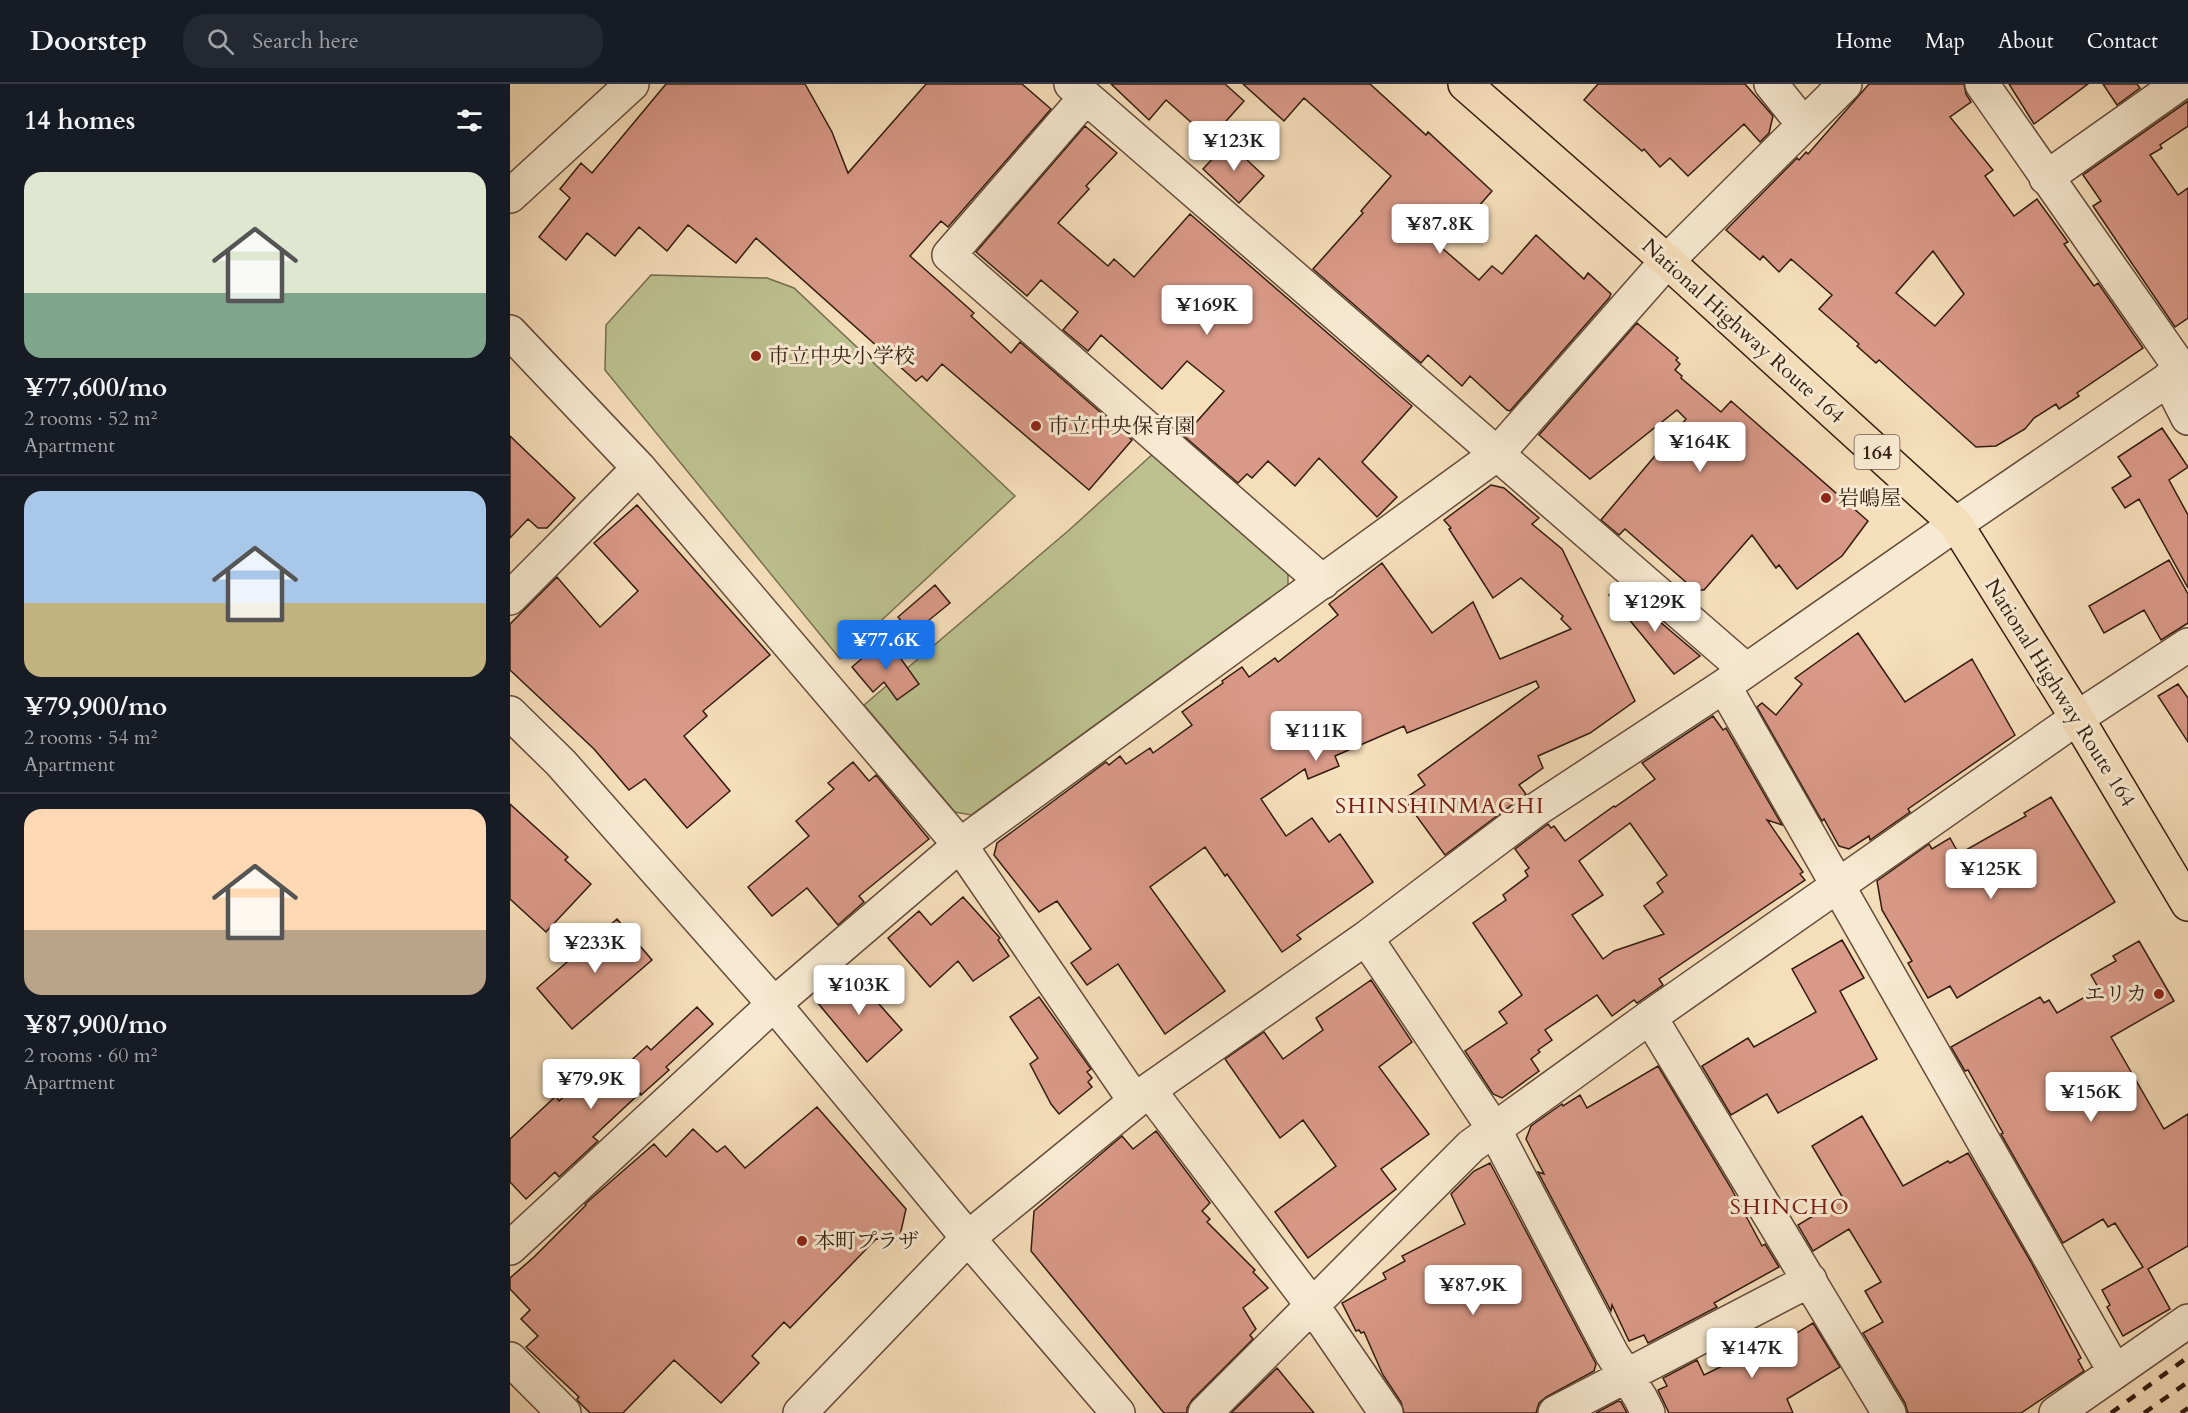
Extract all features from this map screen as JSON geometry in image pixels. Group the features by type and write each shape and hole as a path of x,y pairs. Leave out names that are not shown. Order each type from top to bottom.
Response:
{"highway":[{"name":"National Highway Route 164","path":"1465,84 1668,261 1956,524 2077,718 2188,904"}],"street":[{"path":"510,196 632,84"},
{"path":"1771,84 1804,125"},
{"path":"510,1248 774,1004 960,845 1497,454 1668,261 1845,84"},
{"path":"1982,84 2179,372 2188,418"},
{"path":"2046,178 2179,84"},
{"path":"1323,582 949,255 1079,91 1497,454 1735,678 1837,886 2115,1372"},
{"path":"510,332 639,468 960,845 1142,1095 1312,1305 1386,1413"},
{"path":"800,1413 968,1238 1142,1095 1366,938 1534,811 1735,678 2179,372"},
{"path":"510,598 639,468"},
{"path":"1205,1413 1471,1146 1650,1017 2077,718 2188,645"},
{"path":"510,713 561,763 774,1004 968,1238 1118,1413"},
{"path":"1366,938 1494,1130 1612,1354 1648,1413"},
{"path":"1650,1017 1889,1413"},
{"path":"1555,1413 1810,1280"},
{"path":"2055,1413 2188,1321"},
{"path":"510,1359 564,1413"}],"green space":[{"path":"651,275 767,278 794,288 1015,496 840,659 605,370 606,325"},
{"path":"1155,452 1288,568 1288,585 971,815 955,812 864,705 1068,531"}],"building":[{"path":"666,84 805,84 832,132 848,173 926,84 1022,84 1051,109 948,227 941,221 910,256 974,313 971,316 1011,353 1020,342 1132,440 1089,490 942,364 927,381 922,376 916,381 756,238 736,263 688,225 667,251 639,227 615,256 587,233 566,260 539,237 570,198 560,189 581,163 592,173"},
{"path":"1111,84 1225,84 1244,101 1210,139 1166,100 1149,120"},
{"path":"1243,84 1370,84 1426,135 1428,132 1492,191 1442,248 1479,280 1492,266 1502,274 1536,235 1584,279 1588,273 1611,294 1609,298 1510,411 1470,376 1462,386 1428,355 1421,363 1313,269 1363,213 1361,211 1391,176 1304,98 1284,121"},
{"path":"1598,84 1745,84 1773,116 1769,133 1760,142 1744,124 1688,176 1670,158 1660,167 1644,149 1642,151 1584,100"},
{"path":"1869,84 1964,84 1971,102 1950,117 1993,170 1985,176 2014,216 2037,199 2068,242 2064,244 2094,286 2098,283 2143,348 2077,393 2079,396 2059,409 2056,404 2034,418 2025,429 1996,446 1976,447 1879,360 1876,363 1857,346 1859,344 1819,309 1832,295 1791,259 1779,272 1763,256 1760,260 1726,230 1797,158 1799,160 1806,152 1808,154","holes":["1933,251 1964,294 1935,326 1896,293"]},
{"path":"2009,84 2088,84 2034,124"},
{"path":"2103,84 2137,84 2140,88 2117,105"},
{"path":"2188,101 2188,126 2160,145 2162,148 2150,155 2178,195 2188,188 2188,318 2175,327 2093,206 2101,201 2083,175"},
{"path":"1085,126 1117,153 1086,186 1089,189 1058,223 1108,266 1114,259 1134,277 1190,214 1412,406 1362,462 1397,497 1377,517 1319,458 1295,486 1268,461 1252,478 1247,474 1238,483 1184,436 1224,391 1187,361 1162,389 1101,335 1088,351 1063,330 1078,312 1041,280 1027,296 976,252"},
{"path":"1228,142 1264,176 1239,203 1203,169"},
{"path":"1637,323 1678,358 1676,360 1680,364 1675,370 1682,376 1681,378 1721,412 1731,401 1868,521 1842,556 1797,589 1779,565 1776,568 1752,535 1704,590 1695,590 1625,529 1619,535 1601,520 1686,419 1677,410 1590,479 1539,435"},
{"path":"2162,428 2188,467 2169,480 2188,515 2188,588 2139,499 2125,508 2112,488 2131,476 2118,457"},
{"path":"510,436 575,498 547,528 538,528 528,519 510,538"},
{"path":"1491,485 1504,488 1539,518 1532,524 1562,549 1635,701 1590,733 1538,756 1543,768 1519,785 1526,794 1445,855 1404,799 1425,785 1418,775 1539,687 1536,681 1407,733 1404,726 1335,756 1339,766 1308,779 1305,769 1261,799 1286,836 1312,818 1329,842 1340,834 1373,882 1297,935 1301,939 1282,952 1205,847 1150,887 1225,991 1165,1034 1118,964 1087,985 1071,963 1091,949 1057,901 1039,912 994,855 997,843 1106,762 1109,765 1120,756 1126,764 1150,748 1153,753 1192,725 1182,712 1242,667 1249,677 1275,658 1278,662 1338,615 1329,604 1382,563 1432,633 1473,602 1500,659 1571,629 1561,619 1563,616 1521,578 1493,598 1444,520"},
{"path":"637,505 770,655 703,711 707,716 684,736 730,791 687,828 645,779 629,790 594,749 510,670 510,624 557,577 600,627 638,591 594,543"},
{"path":"2169,560 2188,594 2188,623 2161,640 2144,610 2104,633 2089,606"},
{"path":"935,585 950,603 912,634 898,617"},
{"path":"1618,586 1700,656 1674,674 1609,595"},
{"path":"1858,633 1905,702 1972,659 2015,735 1908,809 1910,812 1870,840 1869,836 1849,849 1839,846 1824,819 1822,821 1757,707 1762,703 1776,715 1802,684 1795,678"},
{"path":"886,638 919,684 897,700 884,682 873,692 852,667"},
{"path":"2178,684 2188,698 2188,742 2158,696"},
{"path":"1713,716 1723,730 1726,728 1782,825 1767,820 1803,872 1800,874 1805,880 1659,979 1663,985 1637,1003 1634,1000 1612,1016 1597,995 1545,1030 1552,1040 1538,1050 1540,1052 1531,1059 1539,1071 1502,1098 1493,1094 1465,1051 1507,1023 1499,1012 1522,995 1473,923 1506,900 1503,895 1528,876 1525,871 1529,868 1515,849 1548,824 1551,828 1554,826 1565,841 1655,779 1642,763","holes":["1630,823 1667,875 1657,883 1663,892 1644,906 1664,934 1614,951 1603,959 1572,915 1603,895 1579,861"]},
{"path":"853,762 869,781 876,775 929,839 859,896 864,902 838,925 807,888 772,916 748,887 809,836 796,821 834,789 828,783"},
{"path":"2051,797 2115,902 1957,998 1950,986 1928,998 1908,963 1912,961 1882,910 1877,881 1929,844 1932,849 1950,838 1959,854 2026,816 2024,813"},
{"path":"510,804 568,857 565,860 591,884 546,932 510,899"},
{"path":"963,897 1000,938 998,940 1009,956 973,981 958,961 930,987 888,938 919,911 931,925"},
{"path":"617,919 652,960 572,1029 537,988"},
{"path":"1842,940 1864,978 1840,991 1877,1059 1778,1113 1767,1094 1731,1115 1702,1066 1748,1038 1754,1047 1816,1012 1792,969"},
{"path":"2139,941 2174,1001 2111,1037 2164,1129 2188,1114 2188,1246 2148,1269 2170,1309 2123,1336 2107,1307 2110,1305 2102,1290 2143,1267 2115,1223 2108,1227 2103,1219 2063,1243 2001,1134 2003,1133 1968,1070 1965,1071 1951,1047 2040,997 2044,1003 2049,1000 2057,1013 2099,989 2091,975 2116,961 2113,956"},
{"path":"849,970 902,1030 867,1062 817,1002 830,991 828,988"},
{"path":"1371,980 1412,1042 1379,1067 1429,1134 1381,1169 1396,1189 1308,1258 1275,1212 1336,1166 1303,1120 1280,1138 1225,1059 1264,1032 1283,1059 1323,1030 1316,1018"},
{"path":"1039,997 1091,1069 1087,1072 1092,1078 1088,1082 1092,1087 1059,1114 1051,1104 1030,1064 1038,1058 1010,1017"},
{"path":"697,1007 713,1024 666,1067 669,1070 641,1095 640,1093 593,1137 598,1141 559,1177 555,1172 526,1199 510,1182 510,1139 556,1096 559,1101 590,1072 603,1086 647,1046 651,1050"},
{"path":"1658,1066 1731,1188 1762,1246 1765,1244 1779,1267 1714,1303 1717,1307 1648,1343 1644,1335 1629,1341 1612,1305 1611,1311 1538,1172 1544,1174 1526,1139 1531,1126 1562,1104 1563,1106 1580,1095 1587,1108"},
{"path":"817,1107 906,1209 899,1240 876,1239 790,1328 784,1322 752,1356 759,1363 721,1403 674,1360 623,1413 590,1413 578,1401 579,1397 526,1347 538,1336 521,1319 530,1310 510,1289 510,1278 534,1257 585,1204 654,1144 666,1157 693,1129 717,1152 725,1146 745,1168"},
{"path":"1862,1116 1903,1186 1948,1161 1950,1163 1968,1153 2031,1262 2081,1358 2078,1360 2084,1371 2021,1413 1908,1413 1905,1403 1863,1333 1883,1322 1865,1291 1881,1282 1849,1229 1813,1251 1798,1225 1843,1198 1812,1146"},
{"path":"1156,1131 1210,1203 1202,1211 1210,1219 1207,1222 1255,1270 1253,1272 1268,1288 1243,1308 1256,1329 1250,1335 1253,1339 1192,1400 1187,1413 1164,1413 1031,1251 1034,1211 1122,1136 1133,1149"},
{"path":"1490,1163 1596,1364 1594,1371 1546,1397 1539,1403 1536,1413 1404,1413 1401,1402 1383,1375 1364,1332 1356,1331 1342,1303 1386,1279 1383,1273 1405,1261 1402,1256 1465,1224 1451,1194 1474,1171"},
{"path":"1813,1323 1840,1367 1787,1399 1793,1413 1669,1413 1658,1390 1667,1386 1663,1378 1697,1360 1704,1375 1761,1347 1764,1353"},
{"path":"1277,1368 1314,1413 1231,1413"},
{"path":"1618,1401 1627,1413 1596,1413"}],"railway":[{"path":"2111,1413 2188,1357"},
{"path":"2144,1413 2188,1382"},
{"path":"2181,1413 2188,1408"}],"place":[{"name":"市立中央小学校","path":"756,356"},
{"name":"市立中央保育園","path":"1036,426"},
{"name":"岩嶋屋","path":"1826,498"},
{"name":"エリカ","path":"2159,994"},
{"name":"本町プラザ","path":"802,1241"}],"district":[{"name":"SHINSHINMACHI","path":"1440,806"},
{"name":"SHINCHO","path":"1790,1207"}]}
